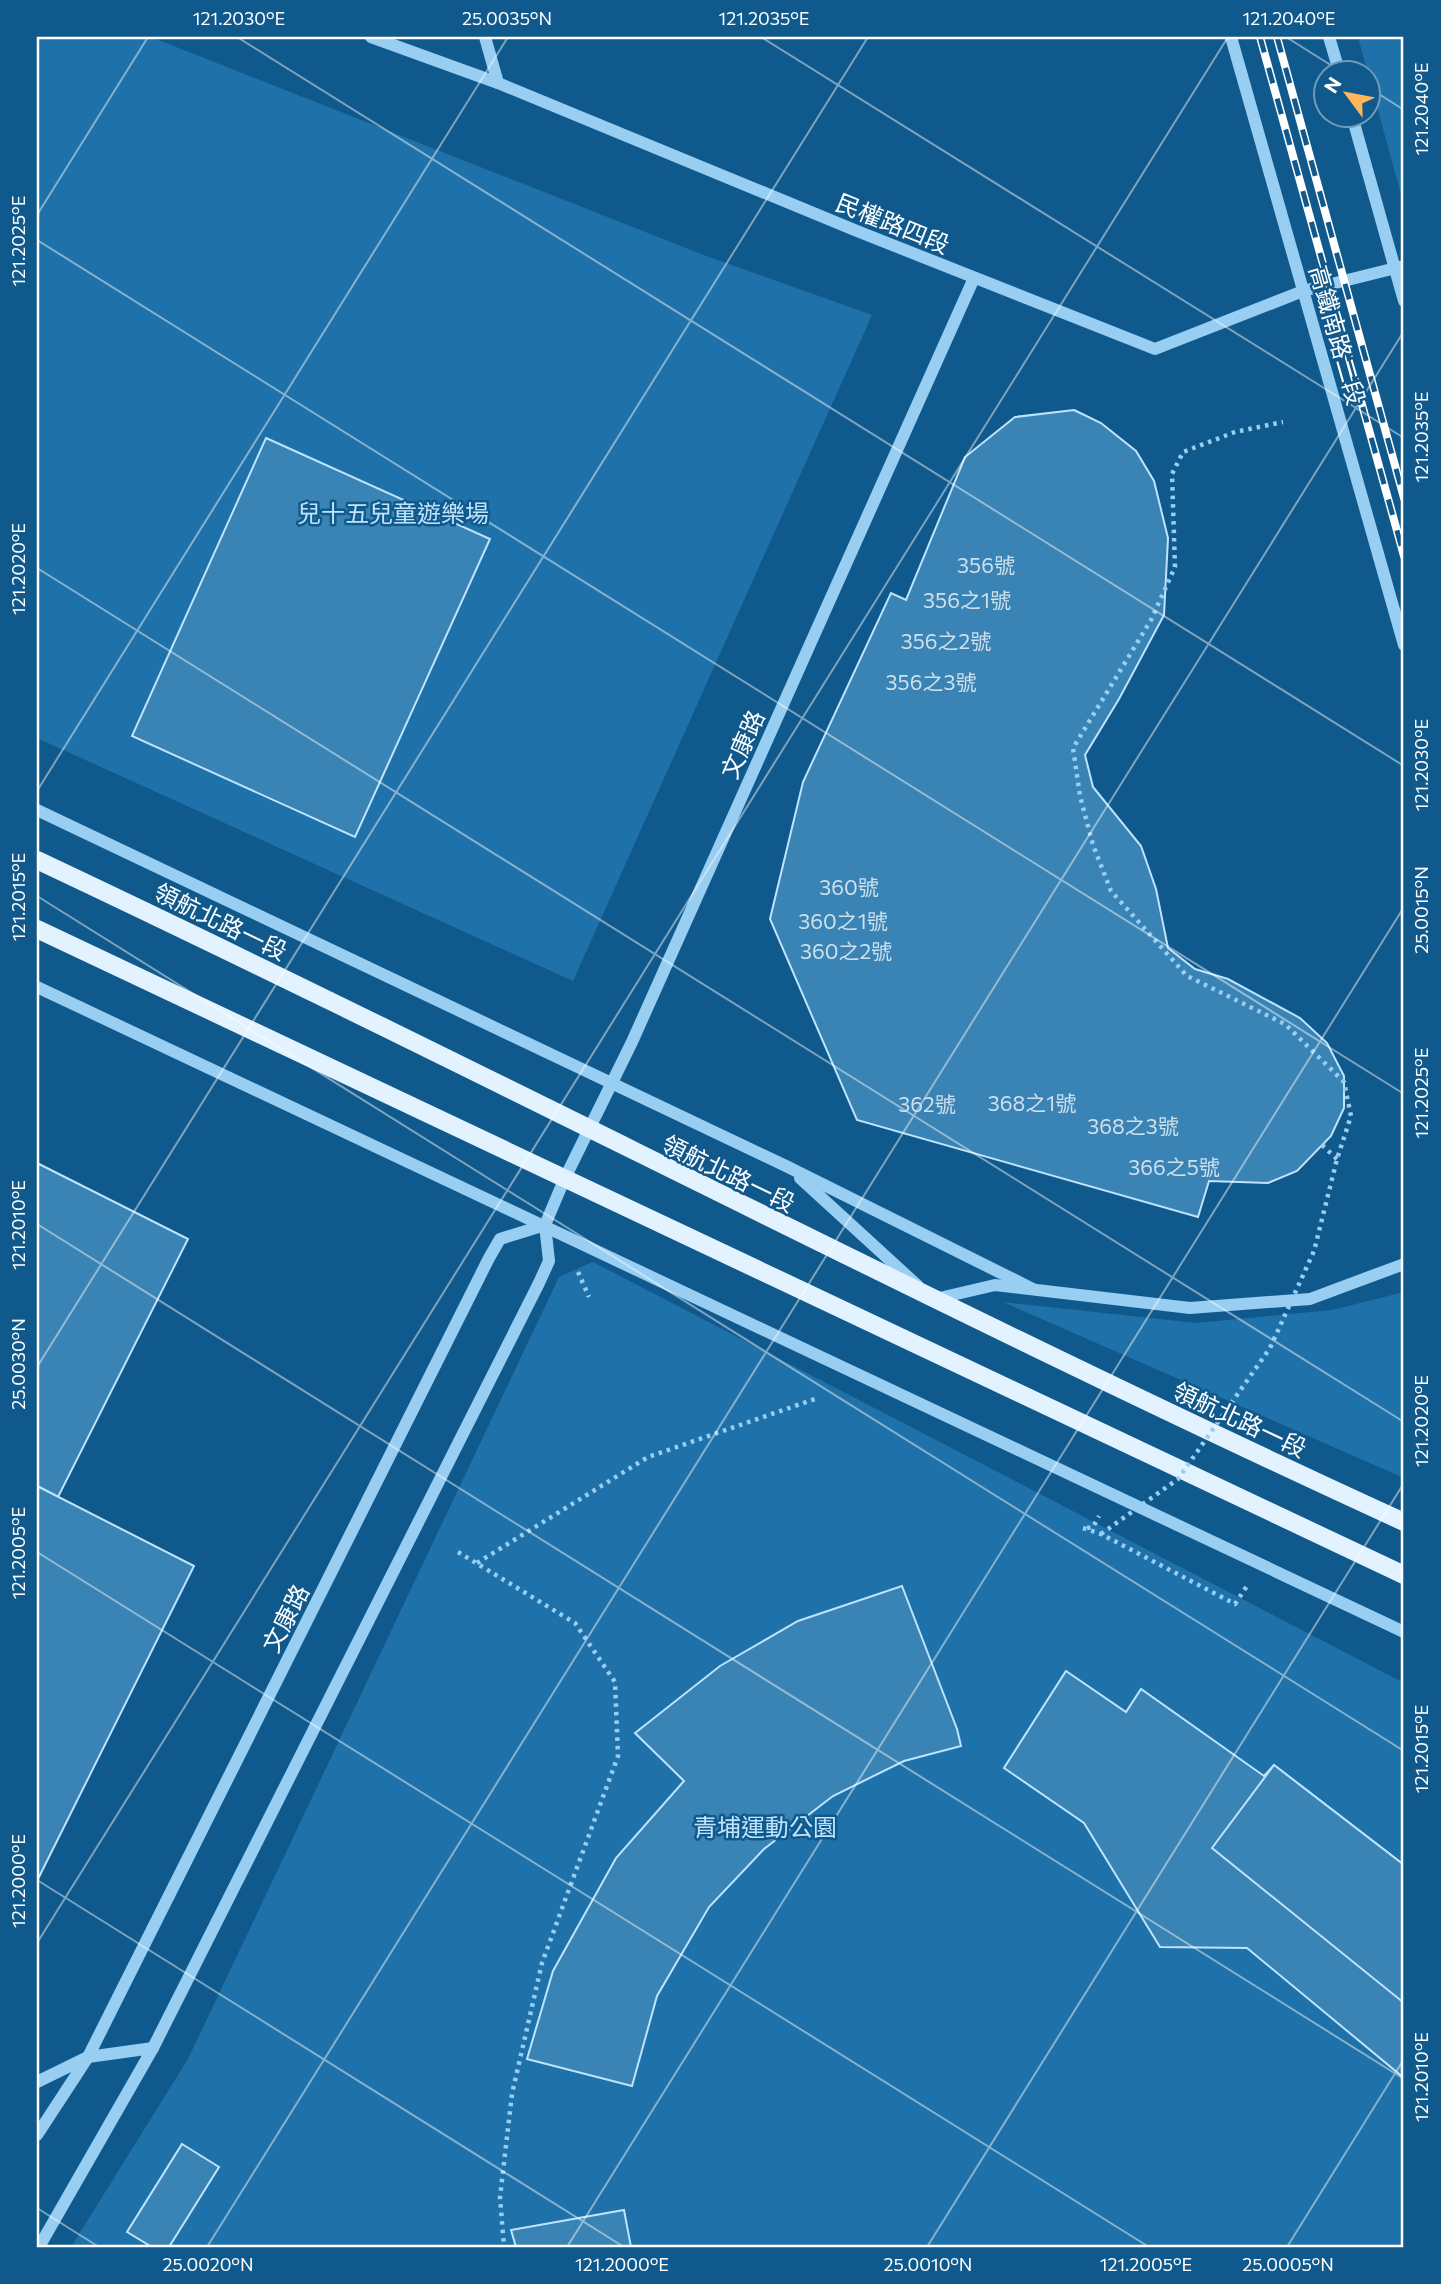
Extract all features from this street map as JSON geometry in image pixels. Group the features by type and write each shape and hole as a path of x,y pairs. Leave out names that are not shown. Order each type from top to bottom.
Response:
{"main road":[{"name":"領航北路一段","path":"37,860 244,958 1191,1424 1404,1522"},
{"path":"37,929 1404,1575"}],"street":[{"name":"民權路四段","path":"371,37 498,83 1154,349 1303,291 1400,268"},
{"path":"485,37 498,83"},
{"name":"高鐵南路二段","path":"1231,37 1404,645"},
{"path":"1329,37 1336,60"},
{"path":"1356,130 1400,268 1404,302"},
{"name":"文康路","path":"39,2247 153,2048 539,1283 549,1261 545,1225 564,1180 613,1084 974,278"},
{"name":"領航北路一段","path":"37,810 788,1167 1032,1289"},
{"path":"37,986 1404,1632"},
{"path":"788,1167 933,1299 995,1286 1190,1308 1311,1299 1404,1264"},
{"name":"文康路","path":"37,2135 88,2057 489,1258 500,1240 545,1225"},
{"path":"37,2082 88,2057 153,2048"}],"path":[{"path":"1101,1534 1178,1479 1270,1348 1314,1251 1337,1159 1351,1116 1344,1082 1284,1024 1187,976 1111,891 1080,796 1073,748 1151,620 1175,567 1172,474 1183,452 1235,432 1283,422"},
{"path":"1322,1146 1337,1159"},
{"path":"578,1272 589,1297"},
{"path":"477,1563 648,1457 815,1399"},
{"path":"1099,1516 1093,1527 1083,1528 1101,1534 1235,1604 1247,1587"},
{"path":"458,1552 575,1623 615,1682 618,1756 542,1964 512,2094 500,2197 503,2247"}],"green space":[{"name":"兒十五兒童遊樂場","path":"37,37 151,37 701,254 872,315 573,981 37,738"},
{"path":"1358,37 1403,37 1402,198 1382,125 1382,60 1364,60"},
{"name":"青埔運動公園","path":"593,1262 1404,1683 1404,2247 71,2247 188,2059 559,1277"},
{"path":"1404,1292 1404,1478 1003,1302 1196,1323 1332,1310"}],"building":[{"path":"1074,410 1101,423 1136,451 1154,481 1168,538 1164,615 1085,755 1093,787 1141,846 1156,889 1168,948 1195,969 1228,979 1300,1018 1327,1043 1344,1076 1344,1108 1331,1136 1297,1171 1268,1183 1209,1181 1198,1217 857,1120 770,919 803,782 891,593 906,600 965,457 1015,417"},
{"path":"266,438 490,539 355,837 132,736"},
{"path":"37,1163 188,1239 58,1497 37,1486"},
{"path":"37,1486 194,1566 37,1881"},
{"path":"902,1586 957,1729 961,1746 904,1761 833,1796 764,1849 709,1907 657,1996 632,2086 527,2059 553,1971 616,1858 684,1781 635,1733 720,1666 798,1621"},
{"path":"1066,1671 1126,1712 1141,1689 1264,1776 1274,1765 1404,1865 1404,2078 1247,1948 1160,1947 1084,1823 1004,1768"},
{"path":"1274,1765 1404,1865 1404,2003 1212,1848"},
{"path":"182,2144 219,2167 169,2247 152,2247 127,2232"},
{"path":"624,2210 631,2247 516,2247 511,2230"}],"railway":[{"path":"1260,37 1404,556"},
{"path":"1277,37 1404,498"}]}
